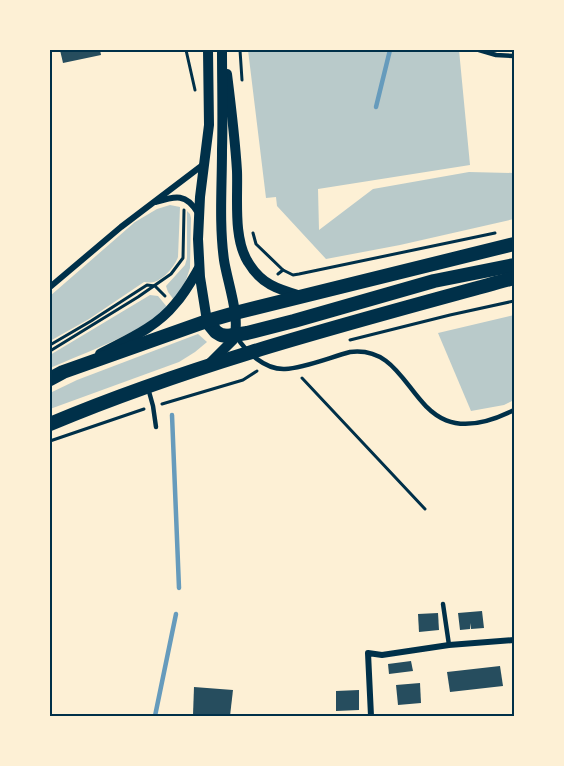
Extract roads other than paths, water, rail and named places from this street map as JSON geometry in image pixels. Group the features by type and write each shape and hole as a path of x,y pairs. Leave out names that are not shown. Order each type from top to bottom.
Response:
{"main road":[{"path":"50,379 63,372 207,321 514,244"},
{"path":"207,321 216,332 227,336 235,335 294,321 434,281 514,265"},
{"path":"50,424 208,365 514,278"}],"street":[{"path":"207,50 209,125 199,214 199,268 207,321"},
{"path":"223,50 234,135 241,247 246,260 266,283 282,291 301,296"},
{"path":"208,365 233,340 236,325 221,237 223,50"},
{"path":"50,287 150,204 205,163"},
{"path":"150,204 172,198 185,199 199,214"},
{"path":"63,372 147,328 175,305 199,268"},
{"path":"371,717 368,653 382,655 449,645 514,640"}],"lane":[{"path":"478,50 496,55 514,56"},
{"path":"235,335 248,353 278,369 350,352 364,351 372,354 390,364 431,412 449,422 483,423 514,410"},
{"path":"147,386 156,427"},
{"path":"443,604 449,645"}],"waterway":[{"path":"376,107 390,50"},
{"path":"172,415 179,588"},
{"path":"155,716 176,614"}]}
